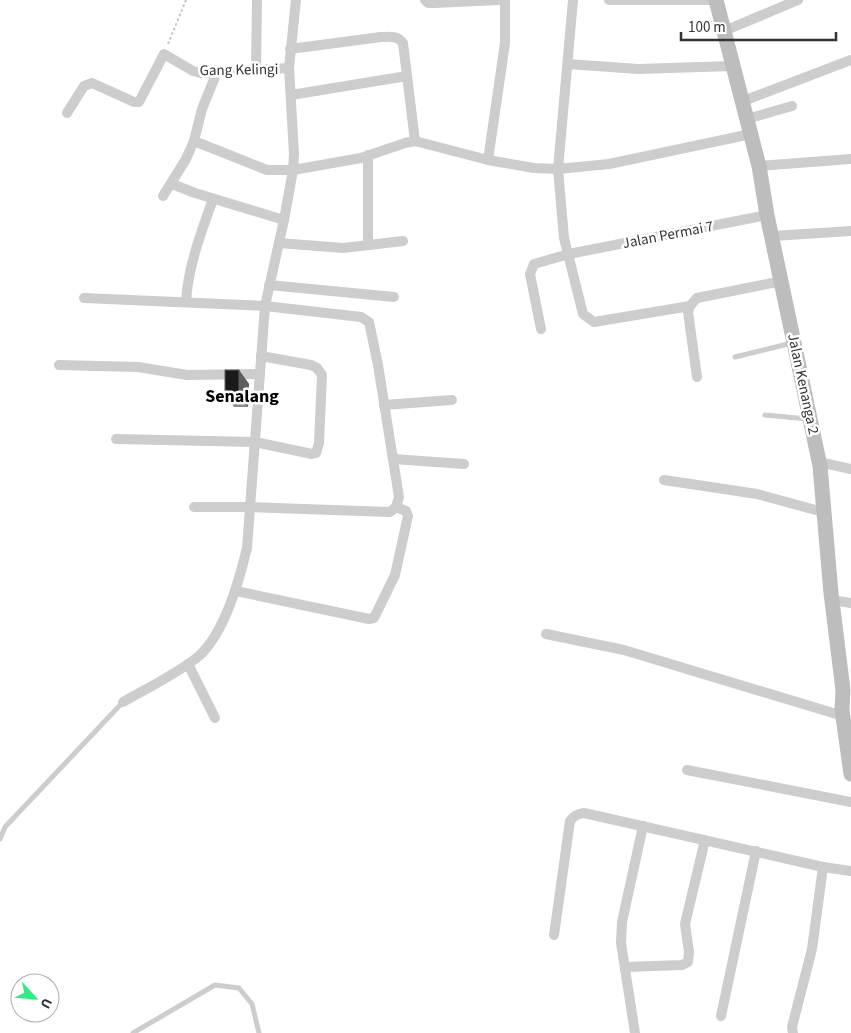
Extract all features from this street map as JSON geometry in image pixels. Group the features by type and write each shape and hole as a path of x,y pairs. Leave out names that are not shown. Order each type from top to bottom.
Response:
{"main road":[{"name":"Jalan Kenanga 2","path":"716,0 751,134 819,462 832,600 847,691 843,716 851,772"}],"street":[{"path":"256,69 257,0"},
{"path":"123,702 188,664 200,655 209,644 222,623 236,591 247,548 265,306 293,170 294,154 289,68 296,0"},
{"path":"425,0 428,3 497,0"},
{"path":"488,160 505,43 505,0"},
{"path":"573,0 558,169 562,224 583,314 594,322 690,306"},
{"path":"609,0 716,0"},
{"path":"724,32 798,0"},
{"path":"290,49 381,37 396,37 403,43 416,142"},
{"name":"Gang Kelingi","path":"164,54 193,71 201,73 289,68"},
{"path":"67,113 84,86 88,83 92,83 134,102 139,102 164,54"},
{"path":"743,101 851,60"},
{"path":"568,64 638,69 733,66"},
{"path":"163,196 172,184 194,141 202,109 217,72"},
{"path":"291,95 407,76"},
{"path":"747,119 792,106"},
{"path":"194,141 267,170 293,170 368,155 404,143 416,142 488,160 534,168 558,169 609,164 751,134"},
{"path":"368,155 368,245"},
{"path":"758,166 851,159"},
{"path":"172,184 213,199 284,220"},
{"path":"186,302 192,258 213,199"},
{"name":"Jalan Permai 7","path":"541,329 530,274 534,264 569,254 767,215"},
{"path":"773,236 851,231"},
{"path":"279,243 338,248 403,242"},
{"path":"697,377 688,312 690,306 697,298 782,281"},
{"path":"269,285 394,297"},
{"path":"84,298 265,306 366,319 370,326 399,498 396,507 390,512 194,507"},
{"path":"116,439 255,442 312,454 318,451 322,375 317,368 311,365 261,356"},
{"path":"58,365 138,367 187,375 260,374"},
{"path":"384,405 452,400"},
{"path":"393,459 464,464"},
{"path":"819,462 851,469"},
{"path":"664,480 757,494 823,512"},
{"path":"236,591 370,619 374,618 395,575 408,516 406,512 396,507"},
{"path":"832,600 851,603"},
{"path":"546,634 624,650 843,716"},
{"path":"188,664 215,718"},
{"path":"687,770 851,802"},
{"path":"554,935 570,821 573,816 584,813 756,852 851,871"},
{"path":"635,1033 621,943 622,922 644,826"},
{"path":"626,967 682,965 688,962 689,952 685,924 705,840"},
{"path":"721,1016 756,852"},
{"path":"793,1033 792,1027 812,949 823,866"}],"lane":[{"path":"735,357 795,342"},
{"path":"765,415 811,420"},
{"path":"0,839 5,827 123,702"},
{"path":"133,1033 215,985 239,988 252,1004 259,1033"}],"path":[{"path":"164,54 186,0"}],"building":[{"path":"225,370 239,370 239,394 225,394"}],"district":[{"name":"Senalang","path":"242,396"}]}
